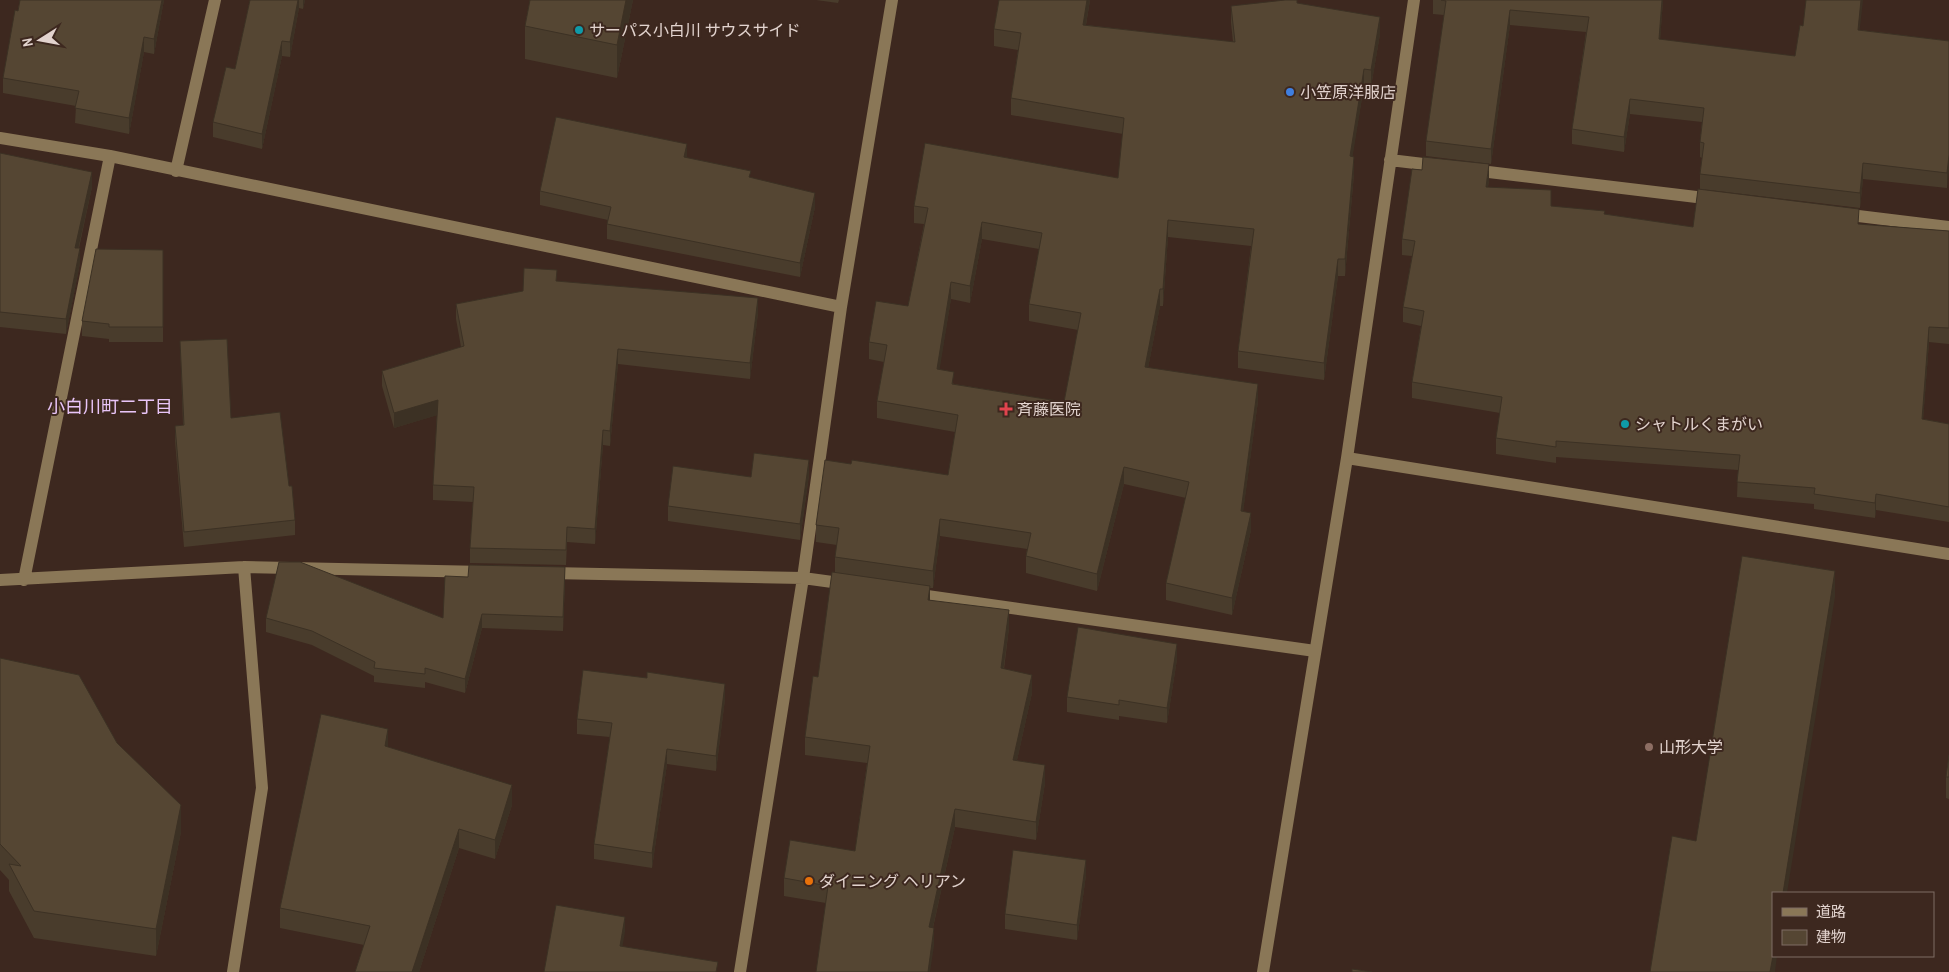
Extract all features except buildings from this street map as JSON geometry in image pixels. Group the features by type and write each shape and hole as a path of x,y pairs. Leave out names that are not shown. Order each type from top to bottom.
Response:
{"street":[{"path":"176,171 215,0"},
{"path":"740,972 803,578 841,307 892,0"},
{"path":"1263,972 1347,458 1414,0"},
{"path":"0,138 110,156 841,307"},
{"path":"24,580 110,156"},
{"path":"1390,160 1724,200"},
{"path":"1831,213 1949,228"},
{"path":"1347,458 1949,554"},
{"path":"233,972 262,788 244,567"},
{"path":"0,580 244,567 494,572"},
{"path":"534,573 803,578 862,586"},
{"path":"901,592 1315,651"}],"place":[{"name":"サーパス小白川 サウスサイド","path":"579,30"},
{"name":"小笠原洋服店","path":"1290,92"},
{"name":"斉藤医院","path":"1006,409"},
{"name":"シャトルくまがい","path":"1625,424"},
{"name":"山形大学","path":"1649,747"},
{"name":"ダイニング ヘリアン","path":"809,881"}],"district":[{"name":"小白川町二丁目","path":"110,407"}]}
